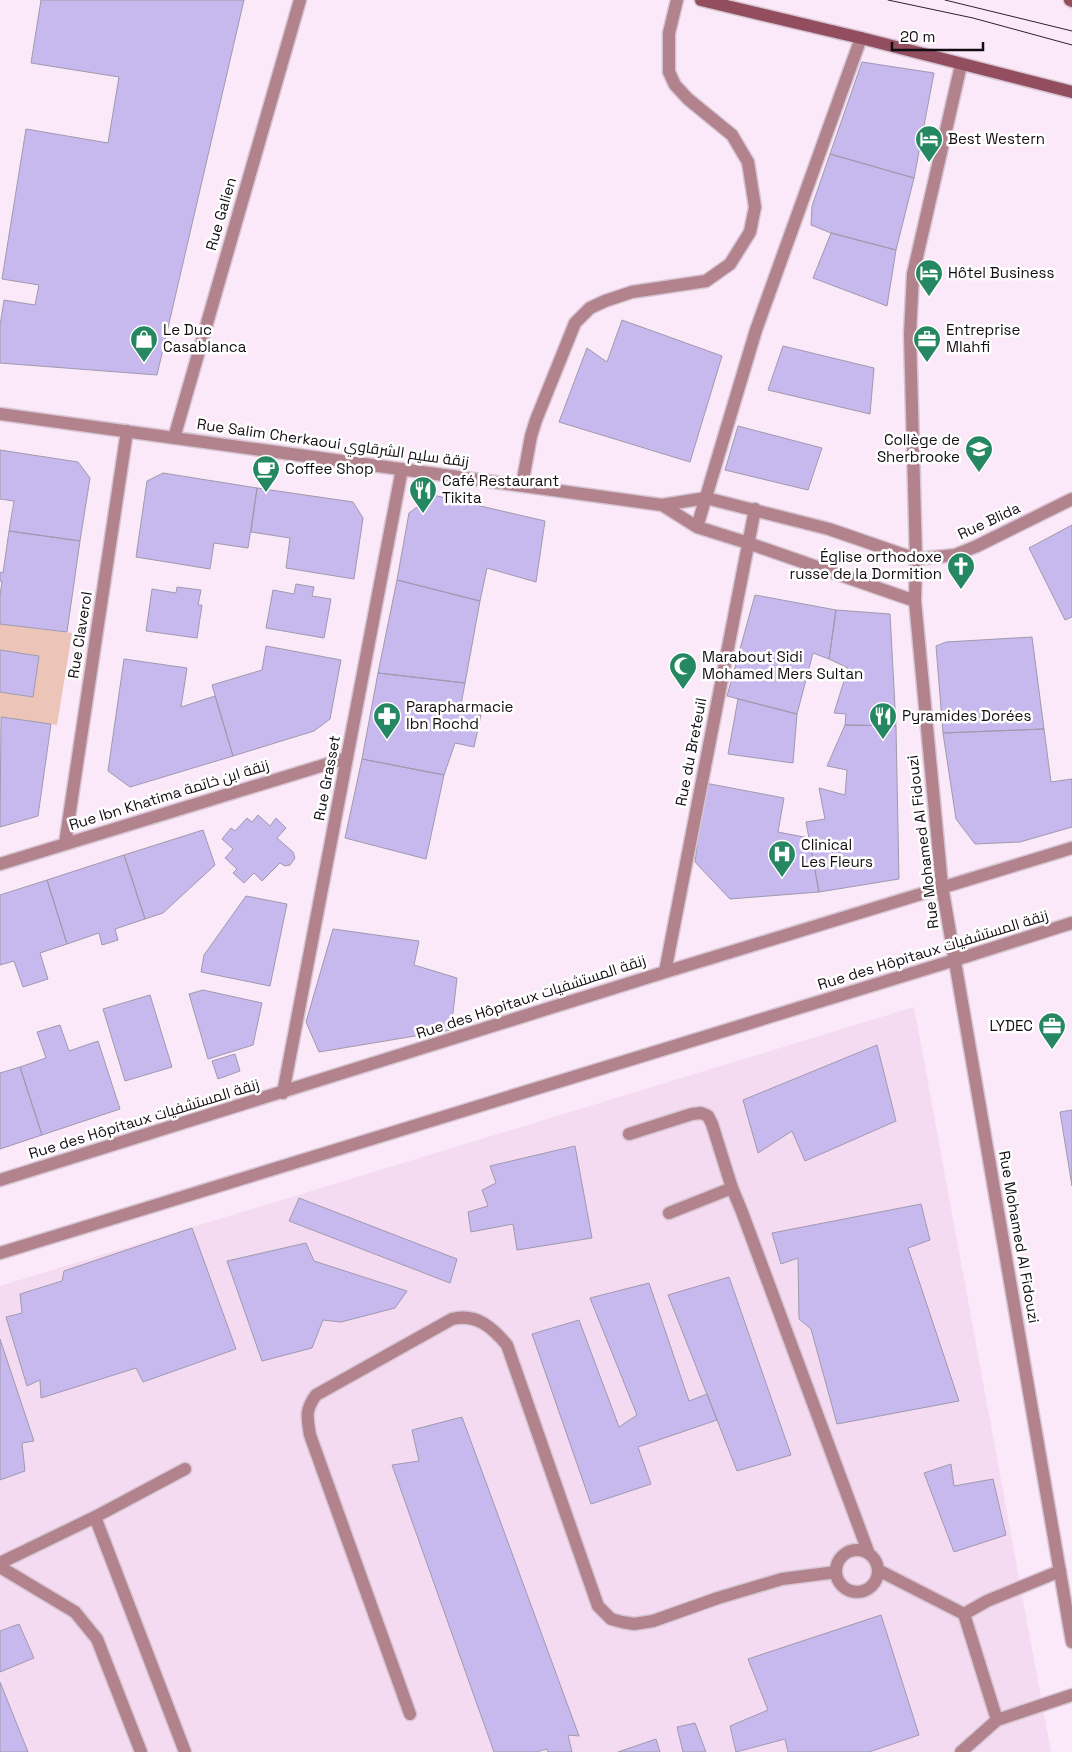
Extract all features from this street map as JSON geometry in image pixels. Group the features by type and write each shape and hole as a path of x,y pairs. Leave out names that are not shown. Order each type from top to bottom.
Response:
{"main road":[{"path":"700,0 861,38 1072,92"}],"street":[{"name":"Rue Galien","path":"174,438 300,0"},
{"path":"522,485 531,436 536,420 575,323 590,308 632,292 706,281 730,264 750,232 756,207 748,162 732,135 675,86 669,72 670,33 677,0"},
{"path":"697,527 756,330 861,38"},
{"name":"Rue Mohamed Al Fidouzi","path":"961,65 913,274 910,334 916,560 915,601 942,886 1066,1568 1072,1642"},
{"name":"Rue Salim Cherkaoui زنقة سليم الشرقاوي","path":"0,414 662,504"},
{"name":"Rue Claverol","path":"65,844 127,431"},
{"name":"Rue Grasset","path":"284,1093 402,469"},
{"path":"662,504 706,498 829,529 916,560"},
{"name":"Rue Blida","path":"916,560 955,555 1072,499"},
{"path":"662,504 697,527 915,601"},
{"name":"Rue du Breteuil","path":"665,972 755,510"},
{"name":"Rue Ibn Khatima زنقة ابن خاتمة","path":"0,864 347,758"},
{"name":"Rue des Hôpitaux زنقة المستشفيات","path":"0,1180 284,1093 942,886 1072,848"},
{"name":"Rue des Hôpitaux زنقة المستشفيات","path":"0,1253 1072,923"},
{"path":"628,1134 692,1114 701,1113 708,1116 732,1188 869,1554"},
{"path":"669,1213 732,1188"},
{"path":"410,1714 310,1435 307,1419 308,1407 316,1394 452,1319 462,1316 474,1319 498,1334 507,1344 598,1606 612,1618 634,1624 653,1621 718,1598 782,1579 836,1572"},
{"path":"0,1565 185,1469"},
{"path":"94,1517 185,1752"},
{"path":"851,1550 861,1550 869,1554 876,1561 878,1570 876,1580 862,1592 852,1592 844,1588 838,1581 836,1572 838,1562 843,1555 851,1550"},
{"path":"0,1565 75,1612 97,1639 141,1752"},
{"path":"964,1614 987,1601 1066,1568"},
{"path":"878,1570 964,1614 997,1720"},
{"path":"961,1752 997,1720 1072,1695"}],"shaded area":[{"path":"0,624 72,633 57,725 0,717 0,692 33,697 39,656 0,650"},
{"path":"914,1007 1051,1752 0,1752 0,1286"}],"building":[{"path":"41,0 244,0 157,375 0,363 0,326 4,300 35,305 39,285 2,279 26,129 108,143 119,77 31,63"},
{"path":"862,62 934,73 914,178 830,154"},
{"path":"830,154 914,178 896,250 831,233 811,225 812,206"},
{"path":"831,233 896,250 887,306 813,278"},
{"path":"622,320 722,356 690,462 559,422 587,348 607,362"},
{"path":"783,346 874,368 870,414 768,390"},
{"path":"738,426 822,448 808,490 725,470"},
{"path":"0,450 78,462 90,478 80,541 9,531 14,501 0,499"},
{"path":"163,473 257,488 248,548 214,543 210,569 136,557 147,481"},
{"path":"257,488 353,502 363,518 354,579 286,568 290,538 251,532"},
{"path":"433,495 545,521 536,582 487,568 480,601 397,580 409,513"},
{"path":"1072,525 1072,617 1065,620 1029,548"},
{"path":"9,531 80,541 67,632 0,624 2,581 0,581 0,572 3,573"},
{"path":"397,580 480,601 465,683 378,673"},
{"path":"296,584 314,587 312,596 331,599 324,638 266,628 273,590 294,594"},
{"path":"177,587 201,590 198,605 202,605 197,638 146,631 152,589 176,593"},
{"path":"755,595 836,610 829,659 813,653 797,714 727,696"},
{"path":"836,610 890,614 896,726 845,725 846,714 834,713 848,668 829,659"},
{"path":"1032,637 1044,729 943,733 936,646 946,642"},
{"path":"266,646 341,660 330,719 314,731 233,756 212,685 262,670"},
{"path":"0,650 39,656 33,697 0,692"},
{"path":"124,659 187,668 181,707 215,696 233,756 130,787 108,771"},
{"path":"378,673 465,683 460,710 481,715 474,747 455,743 444,775 362,759"},
{"path":"738,699 797,714 793,763 728,754"},
{"path":"1,717 51,724 38,816 0,827"},
{"path":"845,725 896,726 899,879 819,892 806,822 825,819 819,788 845,795 847,770 827,766"},
{"path":"1044,729 1051,782 1072,779 1072,827 1020,842 975,844 956,819 943,733"},
{"path":"362,759 444,775 426,859 345,838"},
{"path":"705,783 784,798 778,832 809,838 819,892 730,899 695,862"},
{"path":"258,815 270,826 276,818 286,828 277,838 293,852 295,858 290,865 285,866 280,863 262,881 254,873 244,883 233,873 237,869 225,858 233,849 222,839 231,828 235,831 247,818 252,822"},
{"path":"203,830 215,865 163,913 145,919 124,855"},
{"path":"124,855 145,919 115,929 118,940 102,945 99,933 67,944 47,880"},
{"path":"47,880 67,944 40,953 48,979 23,987 14,961 0,965 0,895"},
{"path":"246,896 287,904 270,986 201,972 204,955"},
{"path":"333,929 419,941 414,965 457,978 451,1030 319,1052 306,1022"},
{"path":"203,990 262,1003 253,1045 208,1059 189,994"},
{"path":"150,995 172,1067 125,1081 103,1009"},
{"path":"60,1025 69,1051 98,1041 120,1109 42,1135 20,1067 46,1058 37,1032"},
{"path":"877,1045 896,1121 805,1161 792,1131 758,1153 743,1100"},
{"path":"235,1054 240,1071 218,1079 212,1061"},
{"path":"20,1067 42,1135 0,1149 0,1073"},
{"path":"1072,1110 1072,1186 1060,1112"},
{"path":"575,1146 592,1238 517,1250 513,1224 471,1232 468,1212 488,1206 482,1190 496,1183 490,1166"},
{"path":"299,1198 457,1259 450,1283 289,1221"},
{"path":"921,1204 930,1240 908,1248 959,1401 837,1424 811,1329 799,1319 798,1258 781,1264 772,1233"},
{"path":"192,1228 236,1349 143,1382 136,1368 41,1398 40,1380 27,1386 6,1317 22,1313 20,1294 62,1281 64,1271"},
{"path":"306,1243 314,1261 407,1291 395,1308 341,1322 323,1320 312,1348 262,1361 227,1261"},
{"path":"729,1277 791,1455 737,1471 668,1295"},
{"path":"649,1283 689,1401 707,1394 717,1420 638,1447 651,1484 591,1504 532,1334 579,1320 619,1427 637,1415 590,1298"},
{"path":"0,1339 34,1441 22,1443 25,1471 0,1480"},
{"path":"462,1417 579,1736 568,1735 572,1752 548,1752 547,1749 536,1752 494,1752 392,1465 419,1461 412,1430"},
{"path":"951,1464 954,1486 993,1479 1006,1535 954,1552 924,1473"},
{"path":"881,1615 919,1735 869,1752 788,1752 785,1739 736,1752 730,1726 768,1710 748,1659"},
{"path":"19,1624 34,1658 0,1672 0,1631"},
{"path":"0,1682 28,1752 0,1752"},
{"path":"695,1723 706,1752 683,1752 677,1727"},
{"path":"656,1739 660,1752 618,1752"}],"tram line":[{"path":"888,0 973,18 1072,45"},
{"path":"945,0 1072,31"}],"place":[{"name":"Best Western","path":"929,163"},
{"name":"Hôtel Business","path":"929,297"},
{"name":"Le Duc Casablanca","path":"144,363"},
{"name":"Entreprise Mlahfi","path":"927,363"},
{"name":"Collège de Sherbrooke","path":"979,473"},
{"name":"Coffee Shop","path":"266,493"},
{"name":"Café Restaurant Tikita","path":"423,514"},
{"name":"Église orthodoxe russe de la Dormition","path":"961,590"},
{"name":"Marabout Sidi Mohamed Mers Sultan","path":"683,690"},
{"name":"Parapharmacie Ibn Rochd","path":"387,740"},
{"name":"Pyramides Dorées","path":"883,740"},
{"name":"Clinical Les Fleurs","path":"782,878"},
{"name":"LYDEC","path":"1052,1050"}]}
